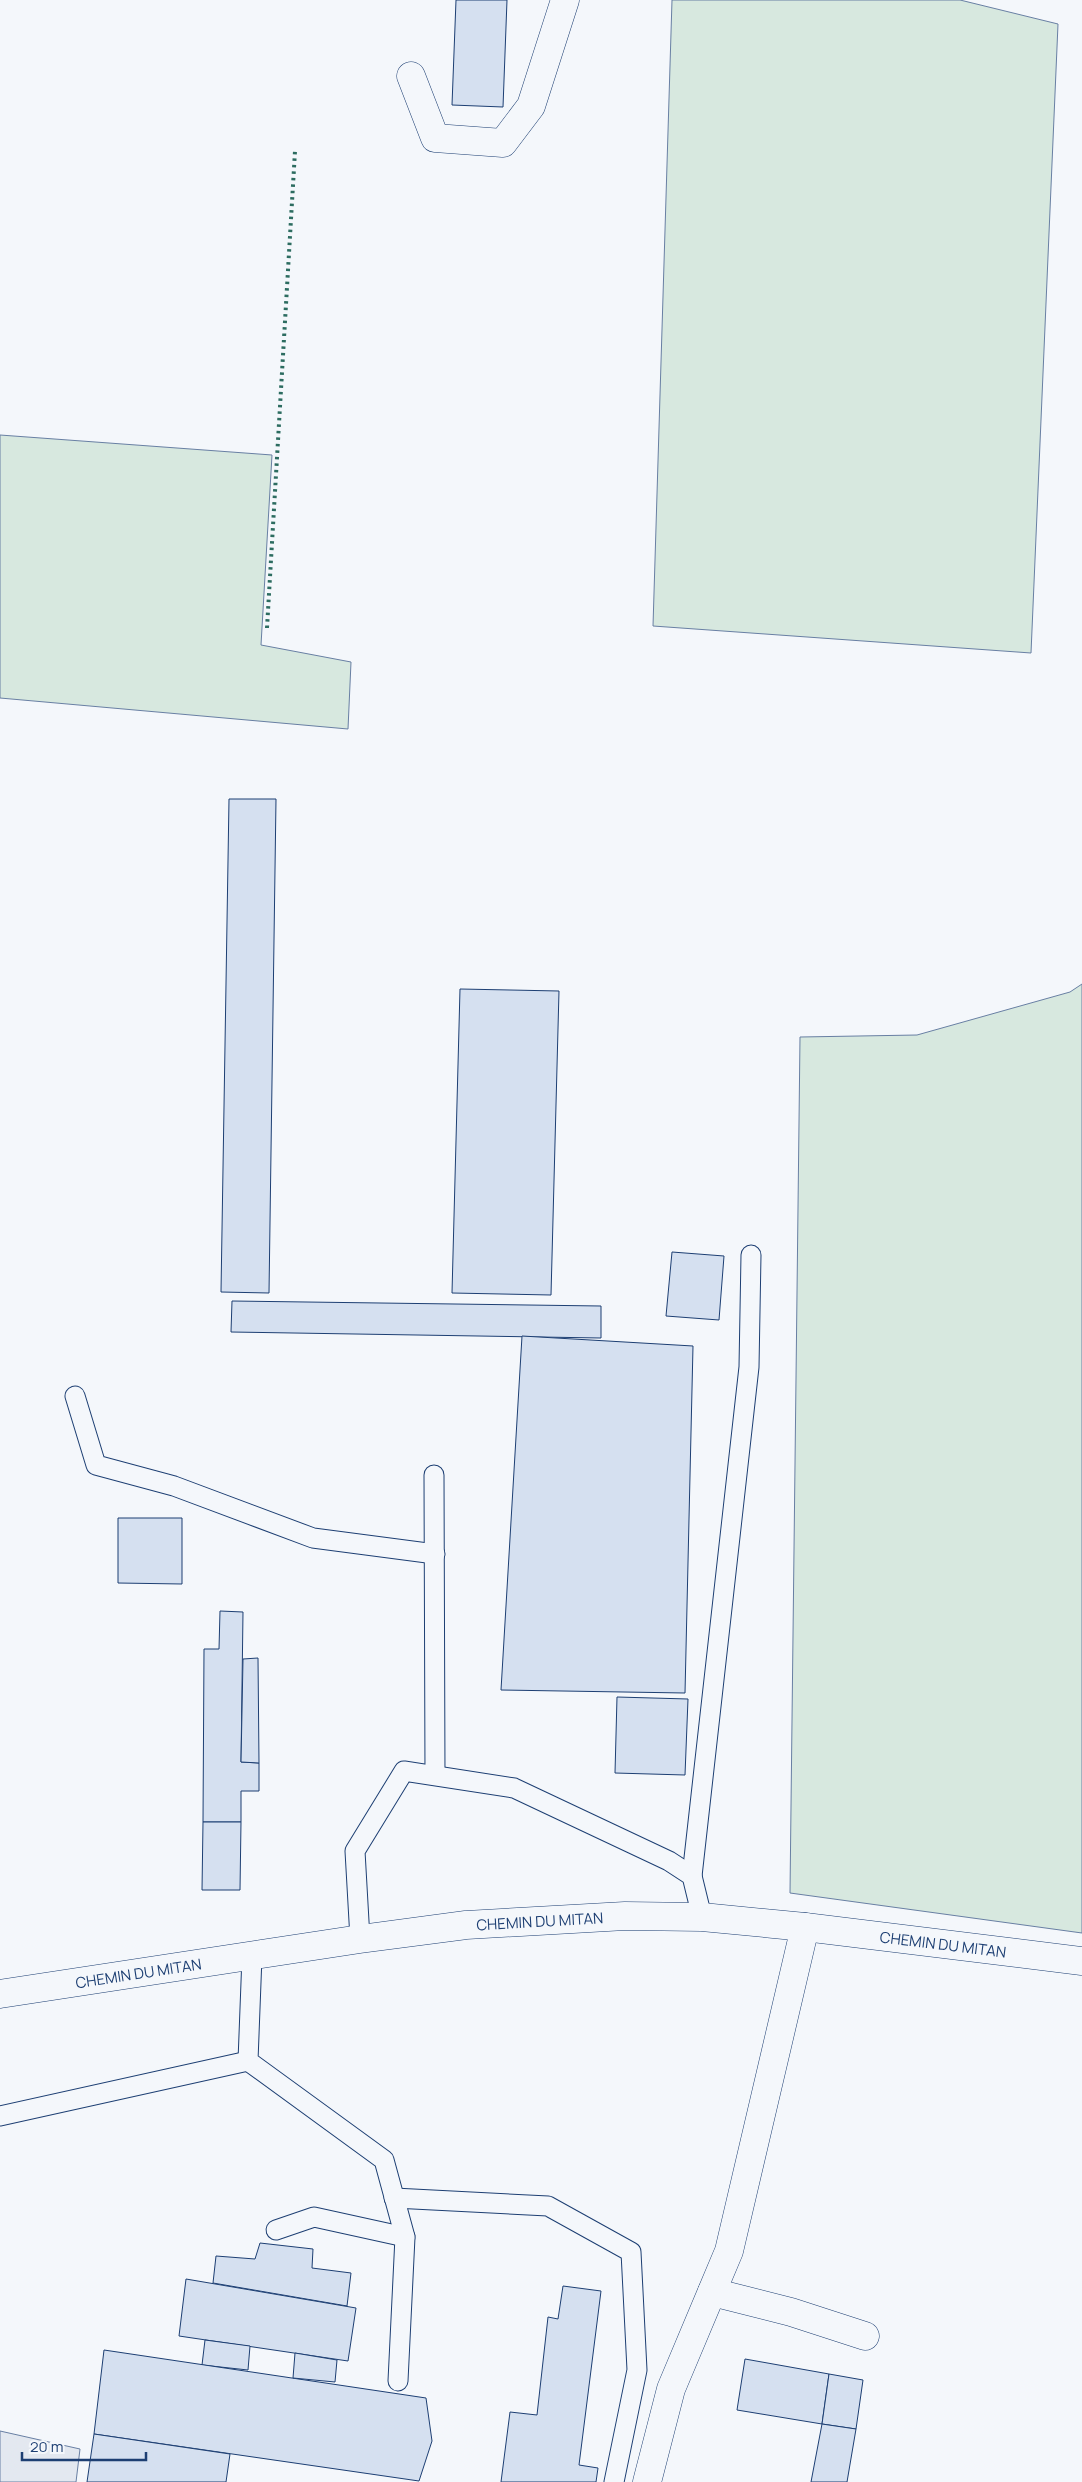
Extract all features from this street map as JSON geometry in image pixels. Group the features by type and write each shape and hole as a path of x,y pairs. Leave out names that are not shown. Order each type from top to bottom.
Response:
{"street":[{"path":"411,76 435,138 503,143 531,106 565,0"},
{"name":"CHEMIN DU MITAN","path":"0,1994 360,1938 475,1925 625,1916 702,1918 805,1927 1082,1961"},
{"path":"647,2482 671,2389 729,2251 805,1927"},
{"path":"712,2292 791,2312 865,2336"}],"lane":[{"path":"702,1918 692,1876 749,1367 751,1255"},
{"path":"75,1396 96,1465 174,1486 313,1538 435,1554"},
{"path":"434,1476 435,1775"},
{"path":"360,1938 355,1850 404,1771 514,1788 669,1861 692,1876"},
{"path":"248,2061 252,1956"},
{"path":"0,2116 248,2061 384,2160 405,2237 398,2381"},
{"path":"394,2198 548,2206 630,2252 637,2370 614,2482"},
{"path":"276,2230 314,2217 405,2237"}],"shaded area":[{"path":"672,0 960,0 1058,24 1031,653 653,626"},
{"path":"0,435 272,455 261,645 351,662 348,729 0,698"},
{"path":"1082,984 1082,1933 790,1893 800,1037 917,1035 1070,992"},
{"path":"0,2431 80,2449 76,2482 0,2482"}],"building":[{"path":"456,0 507,0 503,107 452,105"},
{"path":"229,799 276,799 269,1293 221,1292"},
{"path":"460,989 559,991 551,1295 452,1293"},
{"path":"672,1252 724,1256 719,1320 666,1316"},
{"path":"232,1301 601,1306 601,1338 231,1332"},
{"path":"522,1336 693,1346 685,1693 501,1690"},
{"path":"118,1518 182,1518 182,1584 118,1583"},
{"path":"220,1611 243,1612 241,1762 259,1763 259,1791 241,1791 241,1822 203,1822 204,1649 219,1649"},
{"path":"258,1658 259,1763 241,1762 243,1659"},
{"path":"617,1697 688,1699 685,1775 615,1773"},
{"path":"203,1822 241,1822 240,1890 202,1890"},
{"path":"260,2243 313,2249 312,2268 351,2273 347,2306 213,2283 216,2256 255,2259"},
{"path":"186,2279 356,2308 348,2361 179,2336"},
{"path":"563,2286 601,2291 579,2465 598,2468 596,2482 501,2482 510,2412 537,2415 548,2317 558,2319"},
{"path":"205,2340 250,2346 248,2370 202,2365"},
{"path":"104,2350 426,2398 432,2441 419,2481 94,2434"},
{"path":"295,2353 337,2360 335,2382 293,2378"},
{"path":"745,2359 829,2374 822,2424 737,2410"},
{"path":"829,2374 863,2380 856,2429 822,2424"},
{"path":"822,2424 856,2429 847,2482 811,2482"},
{"path":"94,2434 230,2454 226,2482 87,2482"}],"hedge":[{"path":"267,628 295,151"}]}
